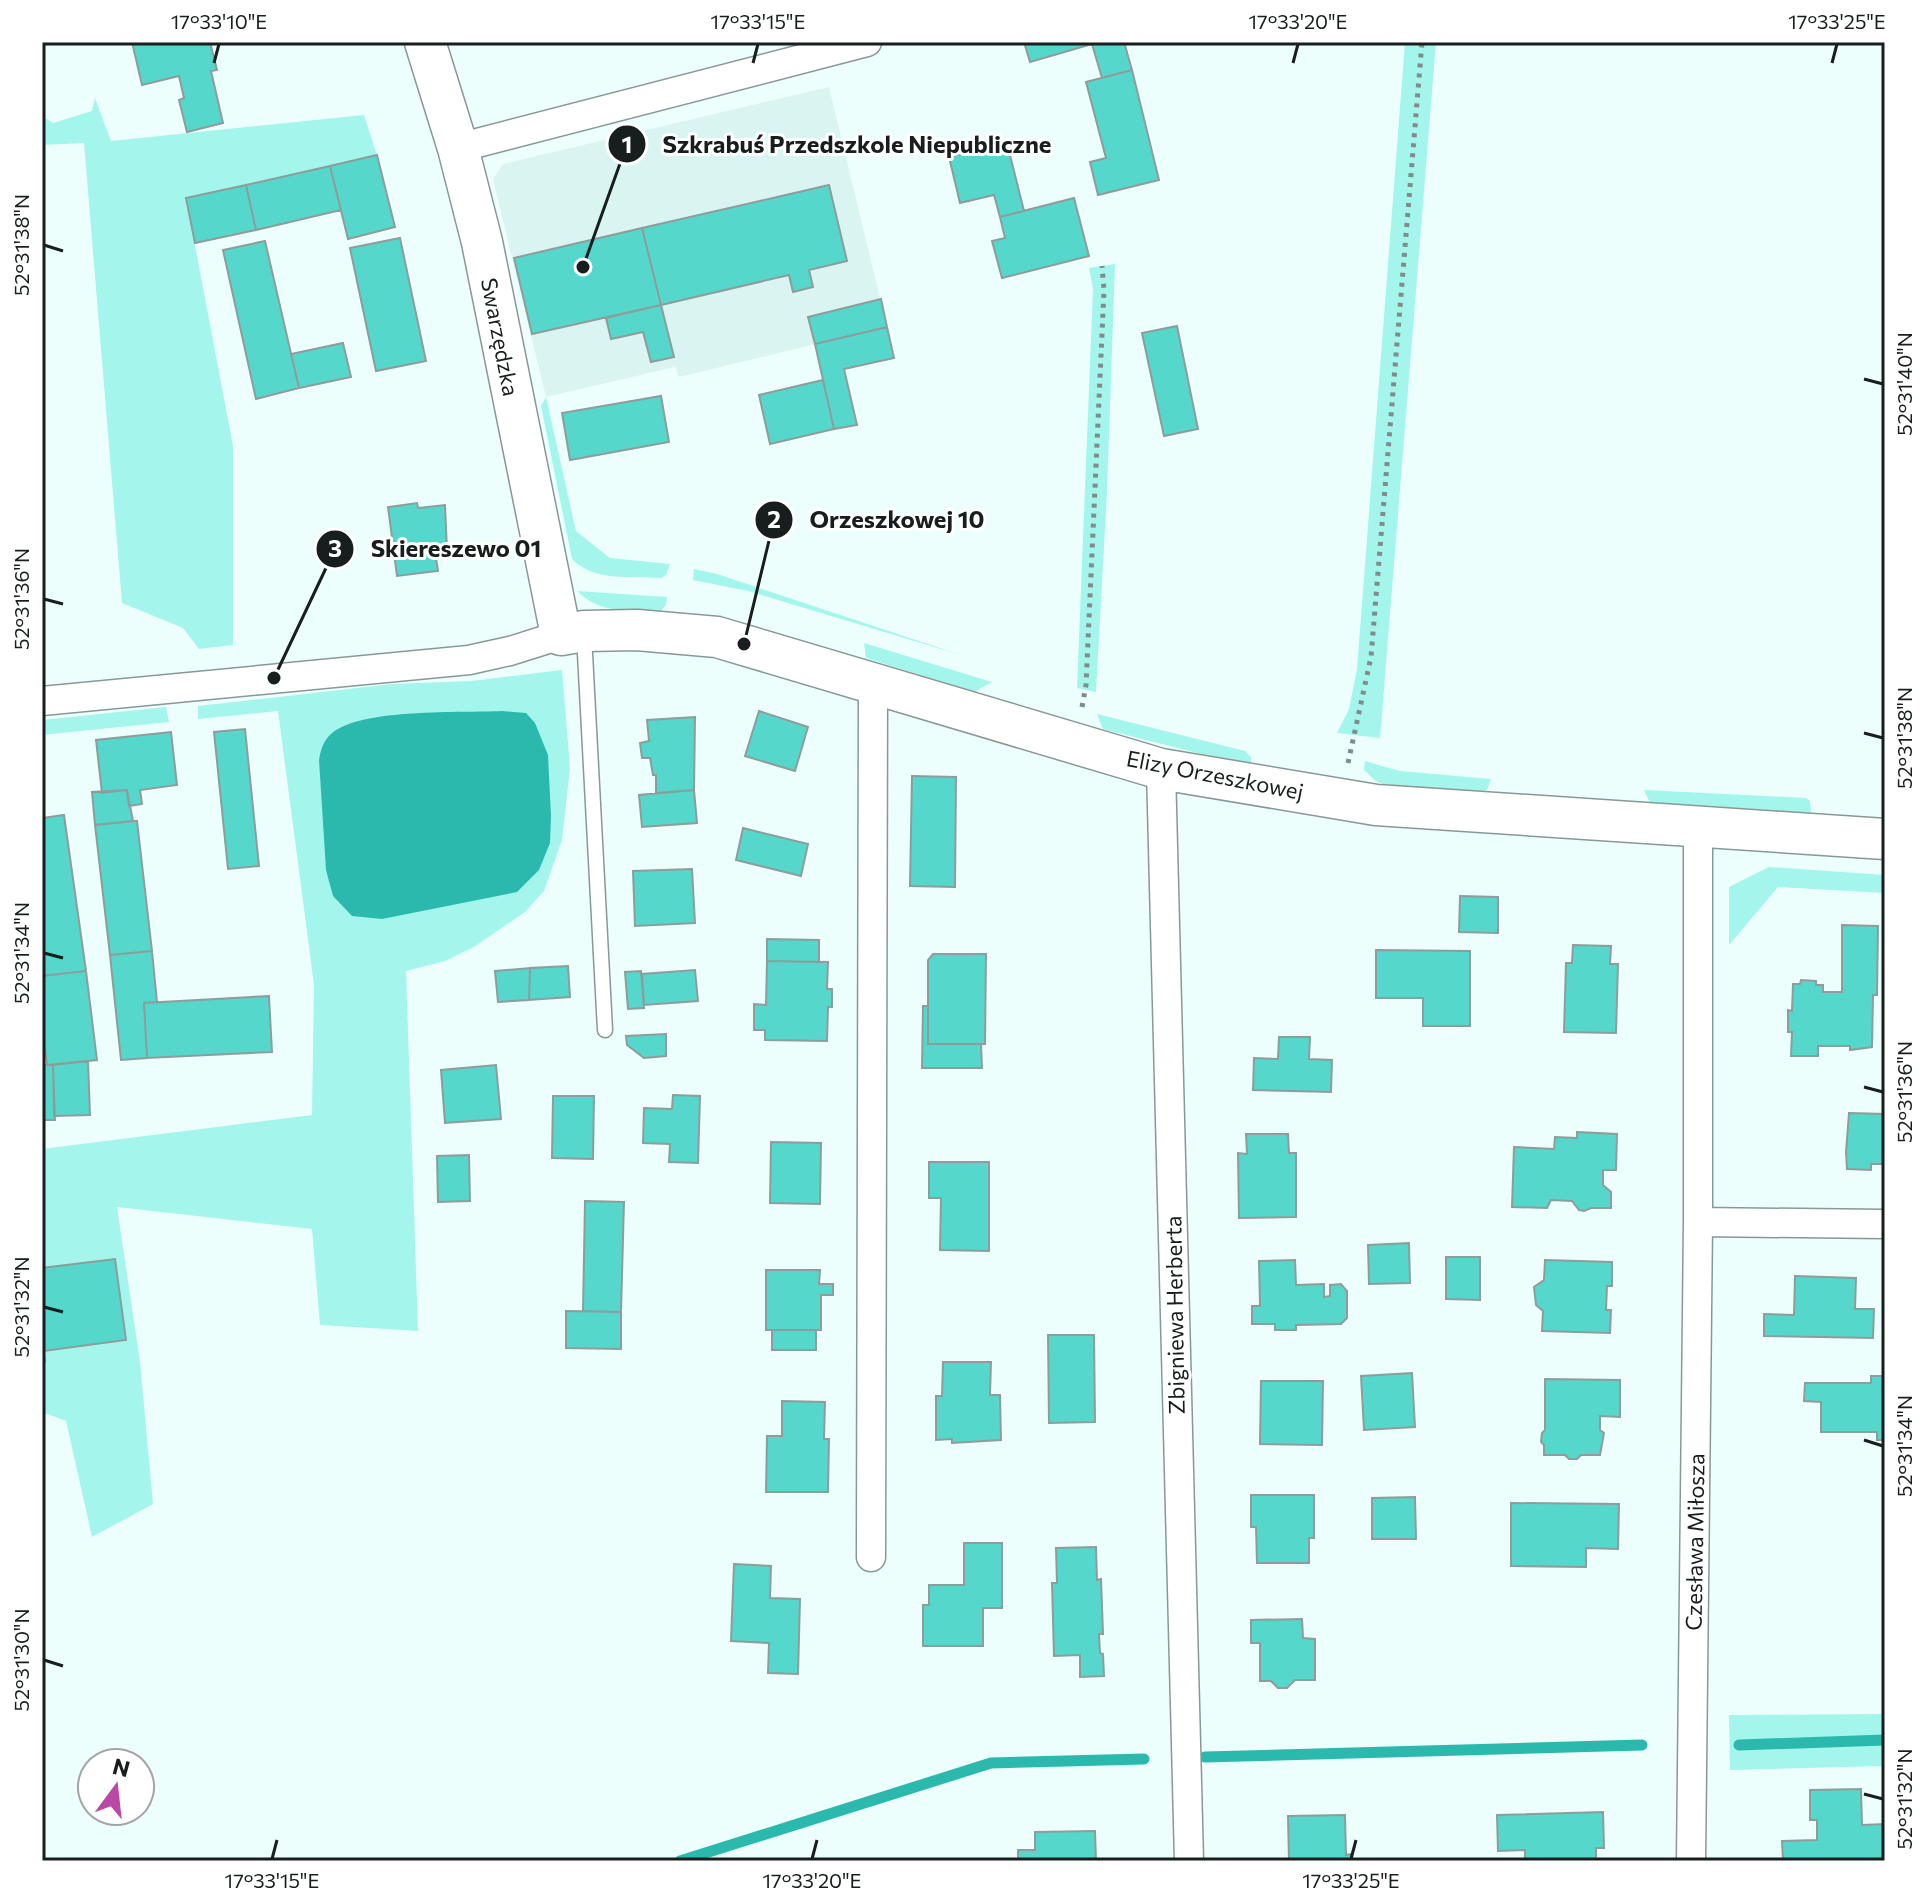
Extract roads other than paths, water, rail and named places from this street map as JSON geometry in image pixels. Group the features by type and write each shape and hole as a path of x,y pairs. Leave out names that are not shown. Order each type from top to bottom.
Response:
{"street":[{"name":"Swarzędzka","path":"425,42 458,148 482,242 572,633"},
{"path":"458,148 867,42"},
{"name":"Elizy Orzeszkowej","path":"572,633 637,630 717,637 1161,769 1376,805 1885,839"},
{"path":"42,701 469,660 572,633"},
{"path":"871,1557 873,684"},
{"name":"Zbigniewa Herberta","path":"1161,769 1189,1861"},
{"name":"Czesława Miłosza","path":"1691,1861 1698,1222 1698,828"},
{"path":"1698,1222 1885,1224"}],"lane":[{"path":"572,633 605,1030"}],"waterway":[{"path":"1739,1745 1885,1740"},
{"path":"1205,1757 1642,1745"},
{"path":"680,1861 991,1763 1144,1759"}],"place":[{"name":"Szkrabuś Przedszkole Niepubliczne","path":"583,267"},
{"name":"Orzeszkowej 10","path":"744,644"},
{"name":"Skiereszewo 01","path":"274,678"}]}
